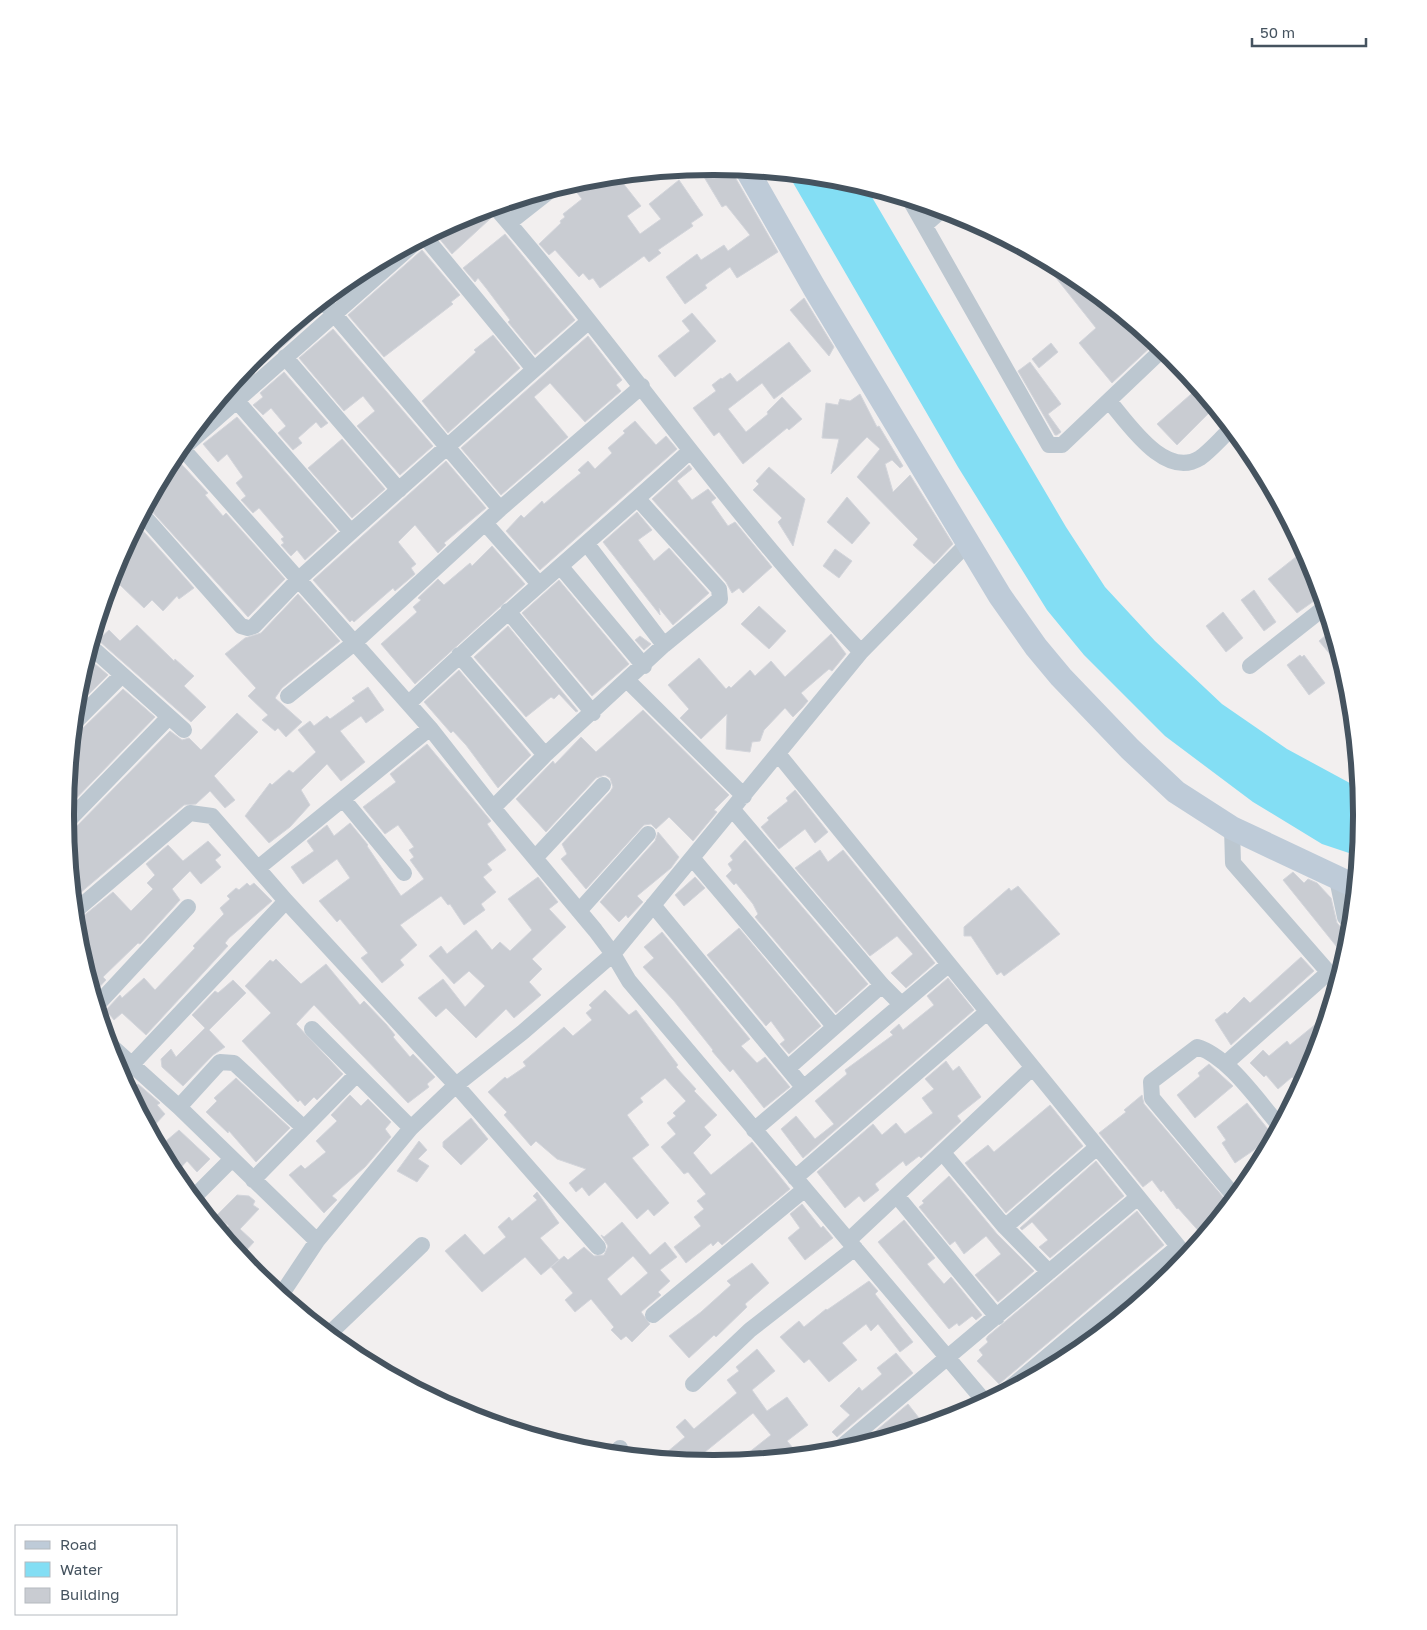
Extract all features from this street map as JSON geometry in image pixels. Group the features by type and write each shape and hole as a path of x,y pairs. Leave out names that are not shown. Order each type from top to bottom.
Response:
{"street":[{"path":"751,177 968,543 1005,603 1036,648 1060,677 1130,749 1176,792 1232,828 1346,882 1345,916"},
{"path":"509,223 538,200"},
{"path":"915,208 934,244 983,325 1049,445 1062,445 1158,355"},
{"path":"500,212 642,386 690,451 763,542 828,617 862,652"},
{"path":"925,225 936,215"},
{"path":"430,242 533,368"},
{"path":"216,413 231,399 336,314 396,260"},
{"path":"327,305 449,447 500,510"},
{"path":"147,519 245,627 254,626 298,580 449,447 533,368 589,321"},
{"path":"285,357 399,490"},
{"path":"288,696 354,643 485,523 642,386"},
{"path":"231,399 351,532"},
{"path":"1109,402 1151,449 1164,459 1184,463 1199,458 1227,434"},
{"path":"409,704 459,655 638,499 690,451"},
{"path":"186,454 430,728 613,954 629,981 980,1396"},
{"path":"493,808 545,755 594,713 664,645 716,604 721,594 720,589 638,499"},
{"path":"485,523 539,584"},
{"path":"285,1289 317,1241 411,1128 456,1085 523,1032 613,954 862,652 968,543"},
{"path":"587,544 664,645"},
{"path":"561,567 644,666"},
{"path":"508,611 594,713"},
{"path":"1250,666 1320,612"},
{"path":"96,651 184,730"},
{"path":"459,655 545,755"},
{"path":"82,715 122,675"},
{"path":"628,681 744,796"},
{"path":"74,815 169,717"},
{"path":"258,868 430,728"},
{"path":"779,755 1181,1251"},
{"path":"535,858 604,785"},
{"path":"343,799 404,873"},
{"path":"733,810 882,985 902,1004"},
{"path":"80,907 190,813 212,816 286,901 456,1085 598,1246"},
{"path":"1232,828 1232,863 1332,976"},
{"path":"579,911 648,834"},
{"path":"693,859 834,1026"},
{"path":"127,1071 286,901"},
{"path":"653,905 803,1087"},
{"path":"102,1000 188,907"},
{"path":"754,1130 948,965"},
{"path":"1226,1064 1332,978"},
{"path":"788,1068 882,985"},
{"path":"653,1315 988,1012"},
{"path":"312,1029 411,1128"},
{"path":"1230,1191 1152,1098 1151,1082 1197,1047 1209,1051 1226,1064 1275,1121"},
{"path":"179,1108 220,1062 234,1063 304,1128"},
{"path":"693,1384 750,1330 852,1244 897,1196 1032,1068"},
{"path":"127,1071 179,1108 317,1241"},
{"path":"253,1180 356,1075"},
{"path":"1005,1227 1096,1148"},
{"path":"943,1153 1005,1227 1049,1272"},
{"path":"198,1193 231,1160"},
{"path":"897,1196 997,1317"},
{"path":"849,1440 1138,1197"},
{"path":"333,1330 422,1245"},
{"path":"1037,1367 1174,1258"}],"water":[{"path":"792,181 871,195 1066,527 1105,587 1155,641 1222,704 1287,749 1352,784 1352,854 1322,844 1253,802 1165,736 1084,655 1047,610 958,467"}],"building":[{"path":"714,175 735,176 778,252 737,278 730,267 705,285 707,288 685,304 666,277 697,254 701,260 724,245 728,251 750,235 726,205 722,207 704,177"},
{"path":"679,180 703,215 691,223 693,226 658,250 661,253 649,262 644,256 600,288 593,278 589,280 583,273 579,277 555,250 549,255 539,244 561,223 560,221 565,217 563,214 582,199 576,191 622,182 641,206 627,216 640,234 661,219 649,204"},
{"path":"490,216 491,218 452,254 439,238"},
{"path":"505,234 575,320 535,355 508,322 510,320 478,278 475,282 463,268"},
{"path":"422,250 460,295 451,302 453,304 384,357 348,315"},
{"path":"1052,272 1103,307 1150,348 1112,383 1079,343 1096,328"},
{"path":"804,298 834,347 829,356 790,310"},
{"path":"319,311 320,313 248,378 261,363"},
{"path":"692,313 716,341 675,377 658,356 690,331 682,321"},
{"path":"333,329 433,446 400,475 357,426 375,411 363,396 344,411 299,358"},
{"path":"493,335 520,368 448,433 422,401 476,352 474,350"},
{"path":"588,336 622,380 616,385 621,391 585,422 550,383 534,397 568,437 501,495 461,448"},
{"path":"789,342 811,371 774,399 762,383 728,409 746,432 768,414 767,412 782,397 802,419 789,430 787,428 743,464 719,432 714,436 693,408 716,391 712,385 721,378 730,373 737,382"},
{"path":"1051,343 1058,352 1039,368 1032,359"},
{"path":"1030,362 1061,404 1048,414 1061,432 1057,435 1055,435 1018,371"},
{"path":"284,372 328,423 321,428 316,422 298,438 302,443 293,450 278,433 286,426 271,408 263,415 253,405 263,397 260,393"},
{"path":"1193,392 1210,412 1177,445 1157,424"},
{"path":"860,394 877,427 879,426 903,466 900,468 892,460 885,464 893,492 910,475 953,544 934,564 913,545 918,539 857,477 880,449 867,437 831,474 839,439 822,438 826,403 838,405 840,399 850,401"},
{"path":"237,417 337,531 305,560 297,550 291,556 281,545 284,543 281,539 284,537 259,508 253,513 241,500 246,496 236,483 243,477 227,454 218,462 203,444"},
{"path":"635,421 656,445 666,436 677,449 540,570 506,531 521,515 524,518 542,501 544,504 581,473 578,470 588,461 595,469 612,453 608,448"},
{"path":"342,439 385,489 352,518 308,468"},
{"path":"446,461 486,508 444,543 446,545 438,553 415,525 398,542 416,564 411,568 415,574 395,591 393,588 354,622 352,620 350,622 313,580"},
{"path":"180,463 208,493 205,495 223,516 226,513 285,579 248,617 151,510"},
{"path":"689,465 692,469 677,481 692,500 708,489 716,498 711,502 728,526 735,522 772,567 743,593 739,588 732,593 726,582 652,499"},
{"path":"769,467 805,499 793,546 778,522 782,518 753,490 759,484 756,481"},
{"path":"847,497 870,523 852,544 827,522"},
{"path":"637,512 652,530 638,540 654,561 669,548 709,593 673,625 659,608 660,615 603,542"},
{"path":"142,529 194,588 179,599 177,596 163,611 152,600 144,608 120,585 115,590"},
{"path":"492,546 525,584 415,684 381,644 417,612 413,607 421,600 418,598 438,579 444,585 470,563 472,566"},
{"path":"835,549 852,561 839,578 823,566"},
{"path":"1297,556 1305,570 1316,600 1297,613 1268,579"},
{"path":"559,580 629,664 592,696 522,613"},
{"path":"1254,590 1276,622 1264,631 1241,600"},
{"path":"298,594 340,641 282,688 275,698 302,722 286,737 278,728 275,731 262,720 268,715 248,696 256,688 225,654 245,638 261,633"},
{"path":"759,606 786,631 769,649 741,624"},
{"path":"1223,612 1243,638 1226,652 1206,626"},
{"path":"137,625 174,661 175,659 194,676 184,686 206,707 191,722 99,640 109,630 120,641"},
{"path":"508,626 578,711 576,712 559,694 554,699 551,697 526,717 474,657"},
{"path":"831,634 846,654 832,671 829,669 801,693 808,701 802,708 793,717 785,708 764,730 760,741 752,742 750,752 726,749 727,714 701,739 680,718 689,709 668,685 699,658 726,689 729,686 731,688 750,670 755,676 771,661 785,677"},
{"path":"1327,635 1333,658 1319,641"},
{"path":"640,636 651,644 644,650 635,640"},
{"path":"1300,655 1302,657 1304,655 1325,683 1309,695 1287,665"},
{"path":"93,662 108,675 85,698"},
{"path":"459,670 531,755 498,788 466,745 453,731 451,733 424,702"},
{"path":"368,687 384,710 366,723 361,716 340,731 365,762 341,781 327,764 301,790 310,805 290,827 269,843 245,816 270,783 272,785 289,770 293,773 316,752 298,730 310,721 314,726 327,716 330,719 355,701 352,698"},
{"path":"123,689 155,717 74,800 75,773 79,731"},
{"path":"643,710 729,795 714,810 717,812 693,841 669,817 656,829 651,824 644,825 586,889 561,859 567,854 562,844 610,792 613,787 610,778 605,775 596,778 546,832 516,799 553,761 555,764 581,737 596,752"},
{"path":"237,713 258,732 214,776 235,800 225,808 210,791 196,804 184,805 79,894 74,829 170,731 182,740 189,738 201,750"},
{"path":"427,744 491,821 487,824 506,850 487,864 492,870 483,877 496,892 481,904 485,910 464,925 450,904 448,905 441,896 400,925 417,945 400,960 404,965 382,983 361,958 368,953 340,919 337,922 319,901 350,878 337,859 303,884 291,867 314,851 307,841 327,825 334,836 350,823 368,845 401,896 424,879 410,860 414,857 409,850 414,847 398,825 385,834 363,807 396,782 390,774"},
{"path":"795,790 828,832 815,843 805,829 779,849 761,827 769,820 767,818 788,801 786,798"},
{"path":"658,832 679,857 671,868 637,896 643,902 628,918 626,915 619,922 600,902 655,841"},
{"path":"745,840 868,984 836,1013 755,917 758,914 753,904 736,883 734,885 726,876 732,870 728,864 733,860 730,856"},
{"path":"208,841 221,855 215,860 221,867 201,884 190,871 172,889 180,900 140,944 138,943 103,977 106,980 98,988 82,917 113,892 131,911 153,889 147,883 155,875 146,864 168,845 183,861"},
{"path":"820,850 828,862 843,850 935,963 906,988 891,973 913,954 897,936 870,956 795,868"},
{"path":"1293,872 1304,883 1308,879 1317,883 1331,898 1337,923 1343,930 1339,949 1283,880"},
{"path":"538,877 558,902 549,909 566,927 532,959 542,969 529,982 541,995 514,1018 506,1009 476,1038 446,1008 436,1017 418,998 443,979 465,1007 485,986 469,971 454,984 429,956 441,946 447,954 476,930 492,950 500,942 510,951 532,930 508,899"},
{"path":"695,877 705,888 684,906 675,895"},
{"path":"247,883 250,886 254,883 272,901 229,938 225,943 228,946 146,1035 122,1013 114,1020 106,1010 120,995 122,998 144,978 155,990 224,914 220,908 230,899 227,896 236,888 239,890"},
{"path":"1018,886 1060,934 1004,976 1001,972 997,975 971,936 964,936 964,927 1009,888 1011,891"},
{"path":"739,928 821,1026 789,1054 780,1044 785,1040 771,1021 766,1026 707,955"},
{"path":"662,932 750,1039 741,1046 757,1063 765,1057 790,1087 764,1108 733,1069 730,1072 674,1001 643,967 654,958 644,947"},
{"path":"1301,957 1314,971 1231,1045 1215,1020 1225,1012 1227,1014 1244,997 1250,1003"},
{"path":"276,959 301,984 326,964 360,1005 364,1001 386,1024 395,1035 393,1037 410,1057 413,1054 435,1077 427,1084 429,1087 408,1103 314,1005 296,1024 343,1074 317,1100 314,1097 305,1106 300,1100 298,1102 242,1041 271,1013 245,986 270,960 273,962"},
{"path":"948,978 974,1010 803,1158 781,1129 796,1116 815,1139 834,1124 815,1101 847,1074 845,1070 893,1035 890,1032 899,1024 903,1030 934,1005 927,996"},
{"path":"233,980 246,993 209,1030 225,1047 213,1055 183,1086 162,1067 161,1059 171,1049 176,1057 205,1028 192,1015 215,991 218,993"},
{"path":"605,990 629,1015 636,1010 678,1065 676,1067 696,1089 694,1091 717,1115 704,1127 711,1135 693,1153 711,1175 752,1142 790,1189 722,1245 718,1241 713,1246 711,1243 686,1263 674,1247 701,1226 694,1217 704,1209 697,1201 706,1194 688,1172 684,1174 661,1147 676,1134 667,1123 676,1116 673,1113 686,1101 665,1078 640,1098 643,1102 627,1115 649,1145 632,1158 669,1203 654,1216 648,1209 637,1219 605,1182 589,1196 582,1187 576,1192 569,1183 586,1169 557,1159 536,1141 531,1146 504,1115 507,1112 488,1092 505,1077 507,1079 526,1066 523,1062 564,1027 573,1036 592,1020 586,1013 592,1008 589,1005"},
{"path":"1319,1021 1295,1080 1292,1077 1278,1089 1266,1075 1264,1077 1250,1063 1263,1050 1269,1056 1287,1041 1290,1045"},
{"path":"946,1061 953,1071 959,1066 981,1097 957,1116 961,1121 921,1158 919,1156 906,1166 903,1161 875,1184 879,1190 864,1202 859,1196 845,1208 817,1172 873,1124 882,1135 896,1123 905,1134 933,1113 922,1098 934,1089 925,1079"},
{"path":"1209,1064 1233,1086 1195,1118 1177,1095 1200,1076 1198,1073"},
{"path":"236,1078 290,1128 256,1162 229,1131 228,1133 206,1112 217,1101 214,1098"},
{"path":"138,1084 160,1103 157,1105 165,1114 154,1126 140,1098 135,1087"},
{"path":"350,1095 361,1106 368,1099 391,1122 385,1129 391,1137 365,1167 332,1196 337,1200 324,1213 289,1175 301,1165 305,1169 326,1152 316,1141 337,1121 331,1115"},
{"path":"1142,1095 1144,1104 1225,1199 1199,1231 1152,1180 1143,1187 1099,1133 1126,1112 1124,1110"},
{"path":"1247,1103 1270,1131 1254,1150 1235,1163 1222,1143 1226,1140 1217,1127"},
{"path":"1050,1105 1083,1146 1006,1213 965,1163 988,1145 994,1152"},
{"path":"471,1118 488,1139 461,1165 443,1147 443,1142"},
{"path":"179,1130 210,1159 197,1172 187,1161 181,1168 164,1143"},
{"path":"419,1141 427,1150 418,1159 429,1166 417,1182 397,1171"},
{"path":"1096,1161 1124,1196 1050,1258 1039,1247 1048,1240 1032,1222 1022,1230 1020,1228"},
{"path":"949,1176 997,1234 1034,1271 998,1302 975,1275 1001,1254 986,1236 964,1254 955,1241 950,1245 919,1207 924,1203 922,1201"},
{"path":"537,1192 559,1223 540,1238 559,1260 541,1275 525,1257 482,1292 445,1251 465,1234 484,1255 506,1237 498,1227 509,1217 512,1221 537,1200 533,1196"},
{"path":"237,1195 249,1196 255,1201 253,1205 259,1209 240,1229 254,1242 246,1251 226,1229 229,1226 216,1216"},
{"path":"802,1204 821,1228 823,1226 833,1238 805,1260 788,1238 800,1228 790,1214"},
{"path":"1137,1211 1164,1245 999,1384 977,1361 983,1355 979,1350 988,1342 986,1339 988,1336"},
{"path":"904,1220 935,1258 927,1264 944,1284 951,1277 982,1315 976,1320 972,1316 959,1326 957,1323 949,1329 878,1242"},
{"path":"622,1222 650,1255 665,1242 677,1257 660,1270 670,1281 658,1292 661,1295 641,1312 650,1324 632,1342 626,1336 621,1340 611,1330 614,1327 591,1299 575,1312 565,1300 573,1293 551,1267 564,1256 568,1260 584,1247 594,1256 604,1255 608,1246 601,1235 604,1237","holes":["633,1256 648,1273 621,1296 607,1279"]},
{"path":"752,1263 769,1283 745,1304 747,1307 716,1337 714,1335 689,1358 669,1336 701,1312 731,1285 727,1281"},
{"path":"869,1281 878,1291 875,1294 913,1342 900,1352 878,1324 871,1331 866,1324 842,1343 857,1360 829,1382 809,1359 804,1363 780,1337 799,1321 804,1327 826,1309"},
{"path":"1137,1294 1103,1323 1096,1328"},
{"path":"757,1349 775,1371 752,1390 767,1411 787,1397 808,1425 787,1441 794,1449 748,1453 771,1435 753,1413 705,1452 707,1455 667,1452 685,1437 676,1427 685,1419 694,1429 737,1393 727,1380 739,1371 736,1367"},
{"path":"896,1353 913,1373 837,1437 832,1432 850,1415 840,1406 859,1387 862,1391 882,1374 877,1368"},
{"path":"908,1404 919,1418 912,1423 871,1435"}]}
